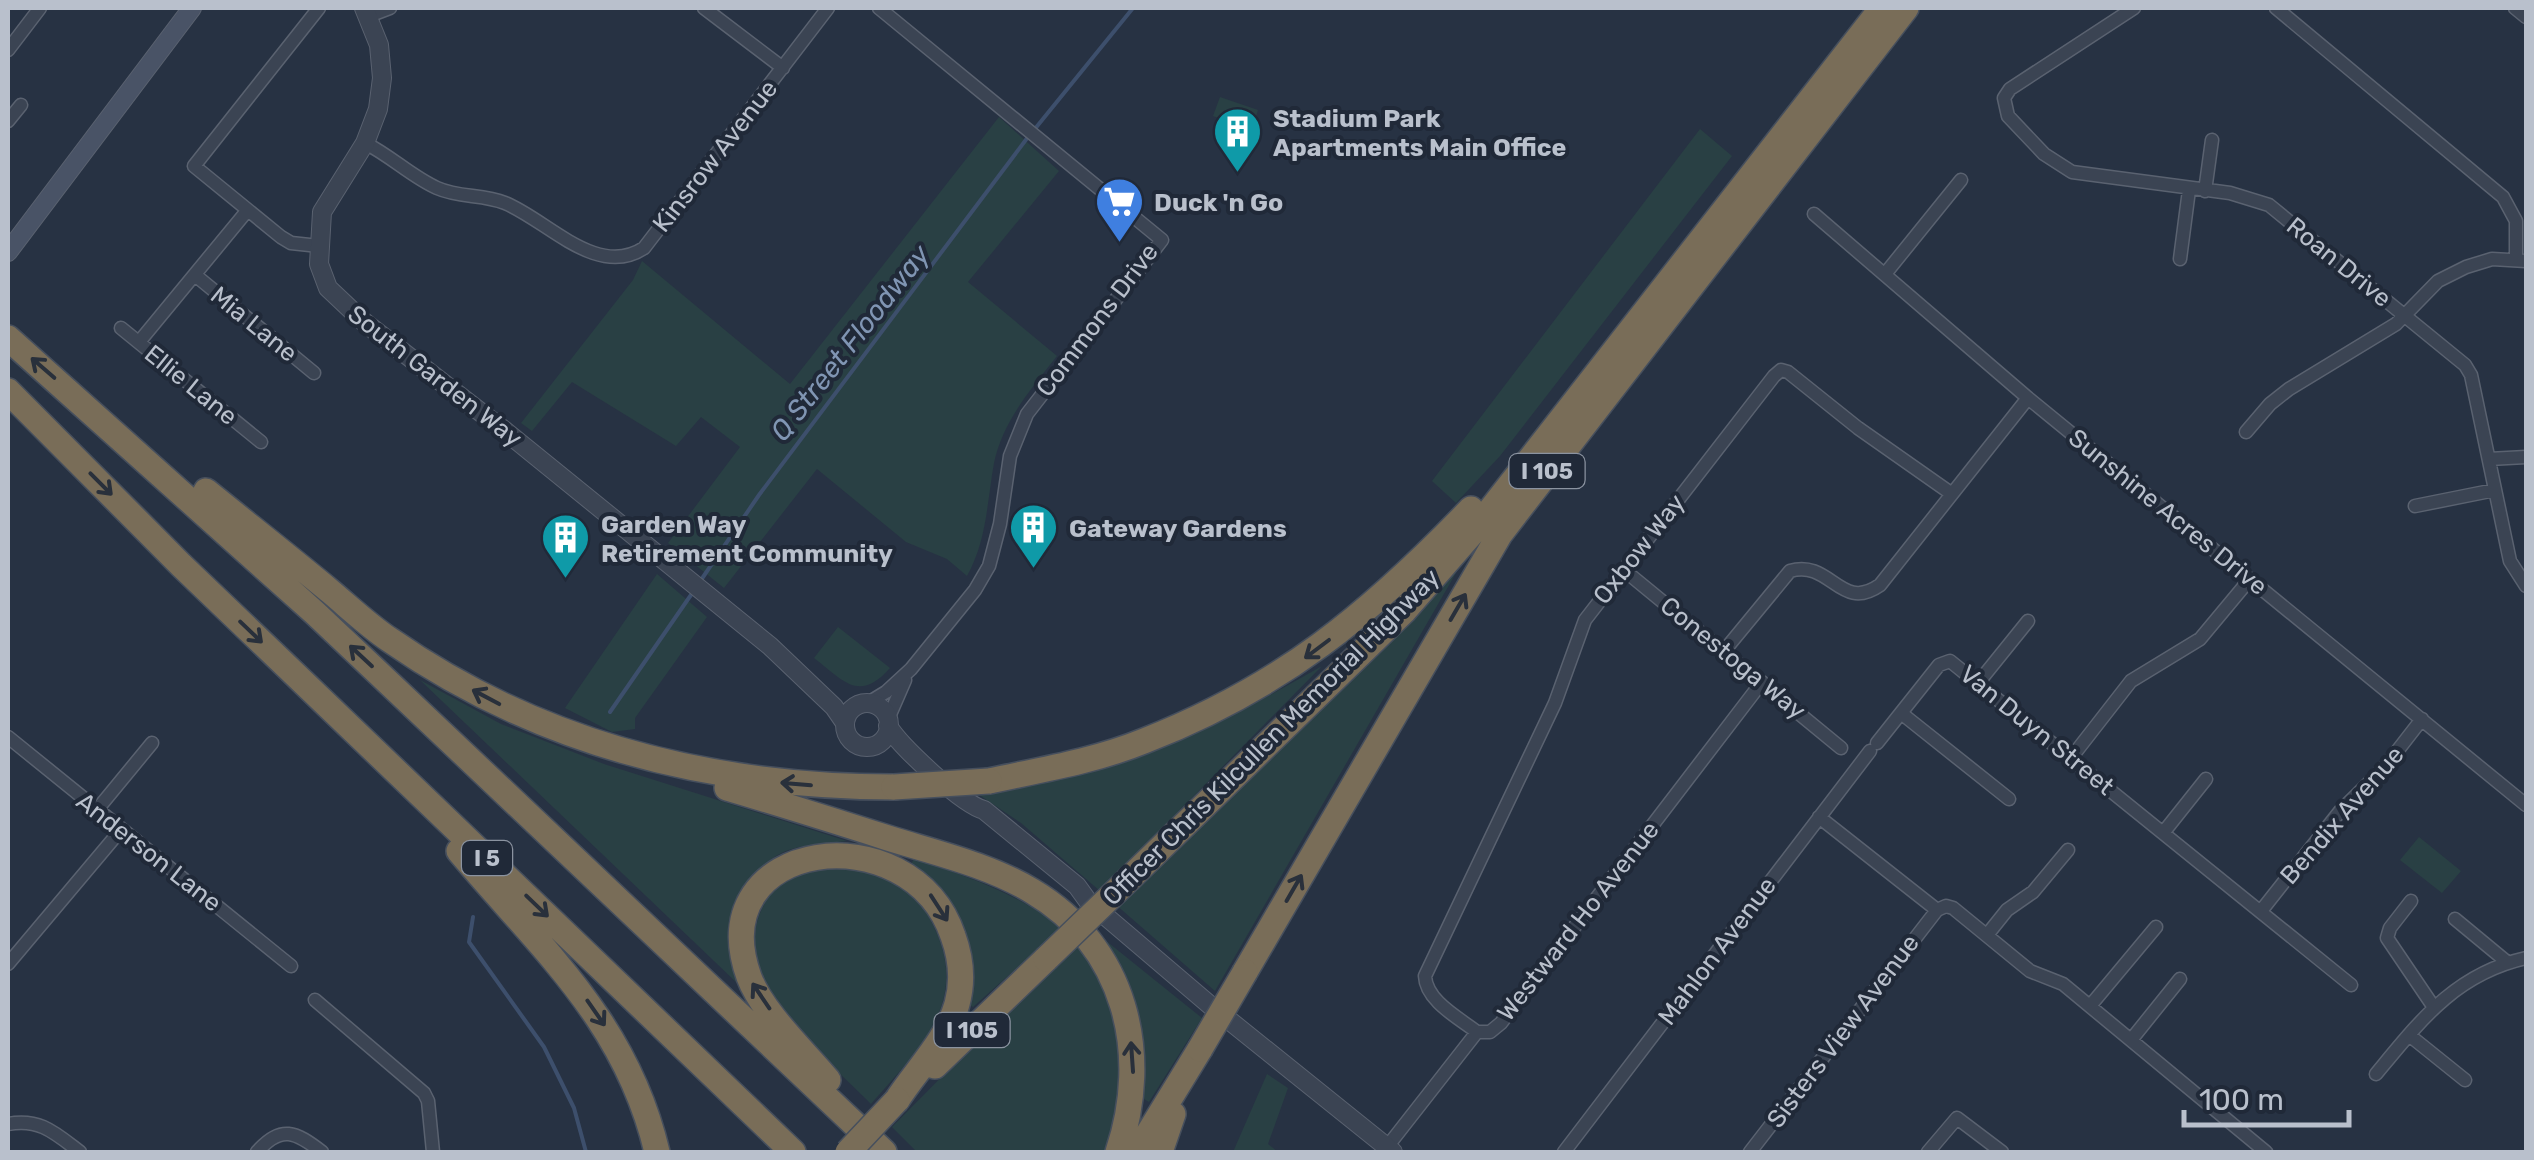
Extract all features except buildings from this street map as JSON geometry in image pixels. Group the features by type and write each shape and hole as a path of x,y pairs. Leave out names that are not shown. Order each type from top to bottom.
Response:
{"highway":[{"name":"Officer Chris Kilcullen Memorial Highway","path":"848,1152 897,1100 1404,611 1478,526 1882,8"},
{"name":"Officer Chris Kilcullen Memorial Highway","path":"1137,1152 1500,534 1906,8"},
{"name":"I 5","path":"8,338 316,612 886,1152"},
{"name":"I 5","path":"8,391 375,752 793,1152"},
{"path":"76,396 107,411 387,638 502,706 618,752 983,868 1020,884 1058,909 1097,952 1127,1018 1133,1090 1118,1152"},
{"path":"618,752 771,782 894,787 989,781 1142,742 1257,689 1309,656 1376,604 1577,399"},
{"path":"375,752 595,1010 630,1070 657,1152"},
{"path":"886,1152 750,981 744,956 744,912 754,894 786,866 829,854 872,859 908,875 942,910 961,969 957,1003 936,1047 897,1100"},
{"path":"1160,1152 1200,1050"}],"main road":[{"path":"8,252 192,8"}],"street":[{"path":"8,50 40,8"},
{"path":"319,8 194,166 291,243 320,246"},
{"path":"366,12 390,8"},
{"path":"704,8 783,68"},
{"name":"Kinsrow Avenue","path":"365,143 390,155 437,188 502,202 586,250 624,257 644,248 828,8"},
{"name":"Commons Drive","path":"864,703 886,692 911,669 976,590 989,566 1010,456 1027,414 1162,240 878,8"},
{"name":"Roan Drive","path":"2134,8 2010,88 2004,98 2008,116 2044,154 2079,174 2248,197 2269,205 2468,369 2510,561 2526,586"},
{"path":"2246,432 2282,394 2393,327 2428,289 2452,273 2477,263 2521,260 2516,221 2503,197 2276,8"},
{"path":"2515,8 2526,17"},
{"name":"South Garden Way","path":"366,12 379,45 382,78 378,109 365,143 328,200 320,226 320,274 338,300 778,652 842,697 880,708 898,740 973,808 979,818 1090,904 1077,886 984,810 973,808"},
{"path":"8,122 21,105"},
{"path":"2206,191 2212,140"},
{"path":"1885,274 1961,180"},
{"path":"2180,259 2190,190"},
{"path":"139,342 247,211"},
{"name":"Sunshine Acres Drive","path":"1814,214 2028,398 2526,804"},
{"name":"Mia Lane","path":"195,275 314,373"},
{"name":"Ellie Lane","path":"122,328 261,442"},
{"name":"Oxbow Way","path":"1477,1032 1428,992 1427,970 1555,704 1585,620 1781,370 1952,494"},
{"path":"1724,651 1790,571 1815,570 1852,594 1875,588 2028,398"},
{"path":"2490,460 2526,457"},
{"path":"2415,506 2495,490"},
{"name":"Conestoga Way","path":"1624,570 1841,748"},
{"path":"2071,758 2131,682 2200,639 2250,578"},
{"path":"1978,683 2028,621"},
{"name":"South Garden Way","path":"778,652 834,706 853,742 872,746"},
{"name":"Van Duyn Street","path":"1874,747 1942,662 1950,662 2351,985"},
{"name":"Commons Drive","path":"888,723 911,669"},
{"name":"Westward Ho Avenue","path":"1390,1150 1477,1032 1490,1032 1501,1022 1762,682"},
{"path":"845,724 850,711 864,703"},
{"path":"1902,713 2009,799"},
{"name":"Bendix Avenue","path":"2261,912 2341,810 2384,768 2422,720"},
{"path":"872,746 883,738 888,723"},
{"name":"Anderson Lane","path":"8,737 290,966"},
{"path":"96,811 152,743"},
{"path":"872,746 890,751 952,790"},
{"name":"Mahlon Avenue","path":"1564,1152 1874,747"},
{"path":"2163,833 2206,779"},
{"path":"1819,817 1937,910 1953,908 2030,971 2056,979 2266,1152"},
{"path":"8,964 120,830"},
{"path":"1986,935 2007,910 2033,892 2068,850"},
{"path":"2411,901 2387,938 2433,1006"},
{"name":"Sisters View Avenue","path":"1750,1152 1937,910"},
{"path":"1102,914 1211,1006"},
{"path":"2455,919 2507,962"},
{"path":"2090,1006 2156,927"},
{"path":"2376,1074 2433,1006 2507,962 2526,958"},
{"path":"2131,1040 2180,979"},
{"path":"315,1000 424,1093 433,1152"},
{"path":"1230,1022 1390,1150"},
{"path":"2409,1035 2466,1080"},
{"path":"1928,1152 1957,1118 2002,1152"},
{"path":"8,1124 36,1122 80,1152"},
{"path":"257,1152 281,1134 296,1134 322,1152"}],"green space":[{"path":"1220,97 1258,110 1252,130 1213,116"},
{"path":"999,117 1059,171 968,282 1057,356 1004,433 994,463 982,535 967,576 947,559 906,542 817,469 724,588 668,543 740,447 701,417 676,446 572,382 532,431 521,423 633,280 642,261 790,384"},
{"path":"1700,129 1732,156 1500,456 1456,503 1432,481"},
{"path":"1454,569 1456,573 1215,991 1115,904"},
{"path":"657,574 707,617 635,718 635,729 612,732 565,708"},
{"path":"838,627 890,668 879,679 852,685 814,658"},
{"path":"1322,666 1100,891 1021,823 972,790 1067,776 1155,749 1238,712"},
{"path":"420,680 501,724 604,764 847,841 781,853 753,876 731,919 730,943 737,983"},
{"path":"2419,837 2461,871 2442,893 2400,860"},
{"path":"914,858 1010,895 1062,928 973,1007 968,1004 969,961 962,925 943,895 910,867"},
{"path":"842,866 888,878 906,888 928,915 944,954 946,979 934,1024 871,1104 809,1043 771,993 759,966 755,940 760,913 783,883 804,873"},
{"path":"1105,940 1202,1018 1149,1102 1142,1098 1143,1053 1138,1016 1124,982 1101,944"},
{"path":"1076,941 1108,996 1121,1040 1120,1098 1106,1152 917,1152 892,1127"},
{"path":"1267,1074 1288,1088 1268,1144 1278,1152 1233,1152"}],"waterway":[{"name":"Q Street Floodway","path":"1034,130 1133,8"},
{"name":"Q Street Floodway","path":"701,580 759,495 1028,137"},
{"name":"Q Street Floodway","path":"610,712 693,592"},
{"name":"Q Street Floodway","path":"473,917 469,942 544,1047 574,1108 586,1152"}],"place":[{"name":"Stadium Park Apartments Main Office","path":"1238,174"},
{"name":"Duck 'n Go","path":"1119,244"},
{"name":"Gateway Gardens","path":"1034,570"},
{"name":"Garden Way Retirement Community","path":"566,580"}]}
